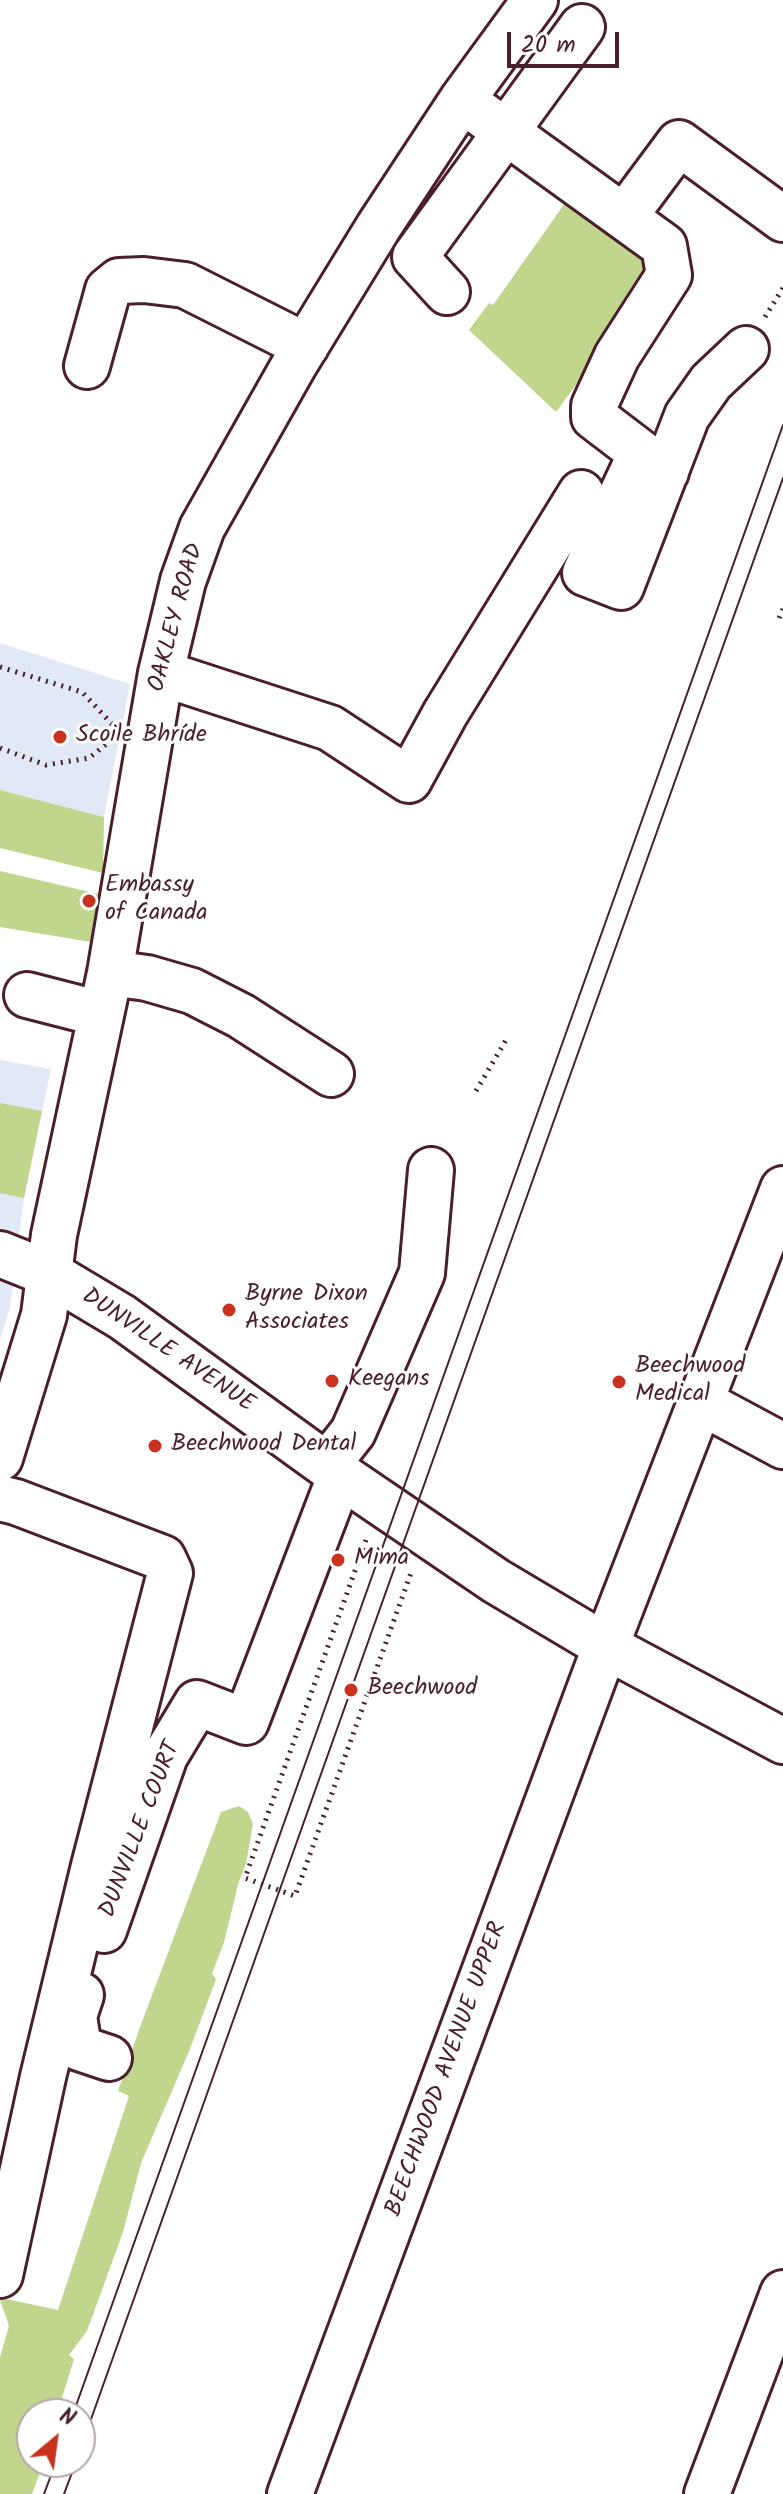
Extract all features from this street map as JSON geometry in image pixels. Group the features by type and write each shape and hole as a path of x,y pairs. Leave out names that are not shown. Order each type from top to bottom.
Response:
{"street":[{"name":"OAKLEY ROAD","path":"0,1458 44,1315 54,1235 105,994 136,734 161,673 183,581 202,528 379,226 462,100 535,0"},
{"path":"447,292 415,257 582,27"},
{"path":"462,100 664,246 669,275 617,356 594,406 594,417 654,463 711,382 746,349"},
{"path":"624,217 679,143 783,219"},
{"path":"87,366 108,290 119,281 144,280 185,285 306,346"},
{"path":"161,673 330,728 409,780 445,714 581,493"},
{"path":"27,995 105,994 147,978 192,991 241,1016 331,1074"},
{"path":"180,1645 166,1692 201,1693 246,1722 324,1518 335,1471 422,1273 431,1170"},
{"name":"BEECHWOOD AVENUE UPPER","path":"290,2494 699,1401 783,1189"},
{"name":"DUNVILLE AVENUE","path":"0,1254 50,1274 122,1317 335,1471 496,1581 607,1647 783,1741"},
{"path":"699,1401 783,1446"},
{"path":"0,1498 163,1558 170,1573 94,1866 43,2077 0,2275"},
{"name":"DUNVILLE COURT","path":"109,2058 79,2048 74,2016 165,1756 201,1693"},
{"path":"707,2494 783,2293"}],"path":[{"path":"779,618 783,609"},
{"path":"0,667 82,692 136,734 89,758 46,765 0,748"},
{"path":"476,1091 506,1040"},
{"path":"366,1539 245,1878 295,1896 416,1558"}],"shaded area":[{"name":"Scoile Bhríde","path":"0,643 130,684 104,817 0,790"},
{"path":"0,1060 51,1069 24,1198 10,1307 0,1340"}],"green space":[{"path":"565,203 650,266 650,284 556,412 469,330 489,303 493,305"},
{"path":"0,790 104,817 103,873 0,848"},
{"path":"0,871 99,894 91,942 0,927"},
{"path":"0,1103 42,1111 24,1198 0,1193"},
{"path":"239,1806 248,1812 253,1824 246,1864 212,1974 216,1979 141,2163 123,2232 87,2331 69,2355 74,2359 62,2398 16,2398 16,2478 38,2478 32,2494 0,2494 0,2357 9,2326 0,2300 58,2310 129,2096 118,2091 221,1812"}],"tram line":[{"path":"79,2398 783,425"},
{"path":"96,2405 783,478"},
{"path":"44,2494 50,2478"},
{"path":"64,2494 70,2478"}],"place":[{"name":"Scoile Bhríde","path":"60,737"},
{"name":"Embassy of Canada","path":"89,901"},
{"name":"Byrne Dixon Associates","path":"229,1310"},
{"name":"Keegans","path":"332,1381"},
{"name":"Beechwood Medical","path":"619,1382"},
{"name":"Beechwood Dental","path":"155,1446"},
{"name":"Mima","path":"338,1560"},
{"name":"Beechwood","path":"351,1690"}]}
